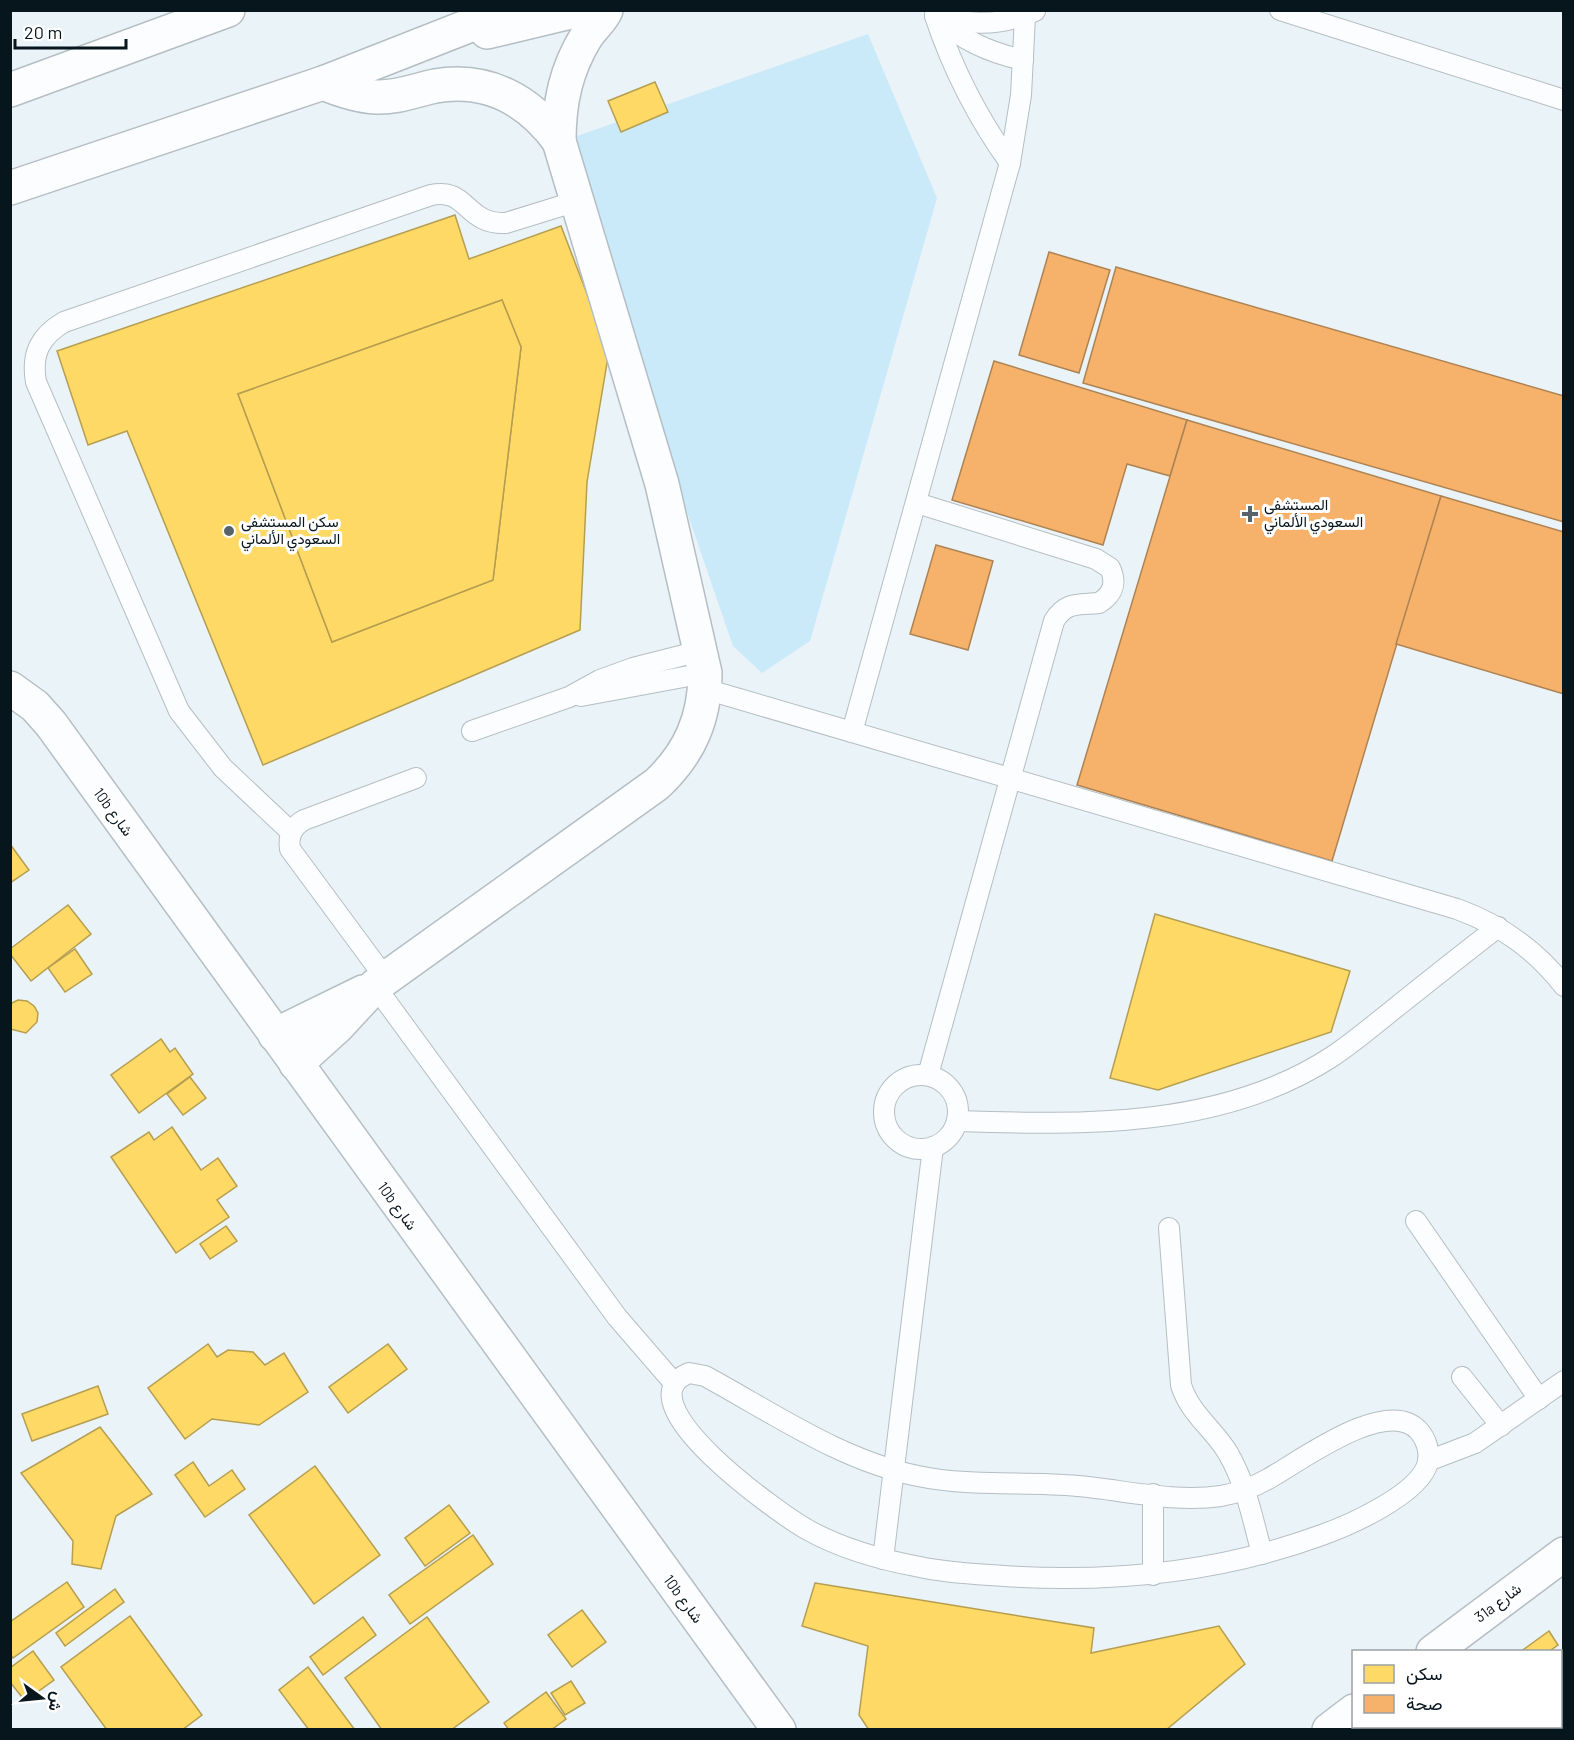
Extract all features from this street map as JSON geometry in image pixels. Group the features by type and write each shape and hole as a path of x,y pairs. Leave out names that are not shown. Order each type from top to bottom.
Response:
{"street":[{"path":"10,90 228,10"},
{"path":"10,188 323,83 509,10"},
{"path":"403,51 579,10"},
{"path":"296,1064 381,983 657,784 671,771 691,741 698,725 703,671 662,484 559,141 559,111 565,82 584,42 606,10"},
{"path":"323,83 350,93 378,97 453,83 492,88 531,108 559,141"},
{"name":"10b شارع","path":"10,688 34,705 51,724 778,1730"},
{"path":"275,1035 381,983"},
{"name":"31a شارع","path":"1436,1650 1563,1554"},
{"path":"1329,1730 1352,1712"}],"lane":[{"path":"1280,10 1563,100"},
{"path":"852,732 1010,163 1031,13 982,24 958,22 934,13"},
{"path":"934,13 965,40 1000,55 1023,60"},
{"path":"934,13 946,47 969,98 1010,163"},
{"path":"291,832 223,768 179,711 36,382 33,367 35,353 41,340 51,329 64,322 431,195 442,192 452,194 476,216 495,224 506,223 577,201"},
{"path":"917,503 1096,559 1110,568 1114,576 1112,592 1106,599 1099,603 1073,604 1065,607 1054,621 928,1075"},
{"path":"472,731 570,697 600,680 633,668 703,671 852,732 1457,909 1498,927 1534,952 1563,986"},
{"path":"416,778 304,820 291,832 290,849 381,983 616,1317 674,1383"},
{"path":"957,1121 1059,1124 1155,1119 1242,1097 1289,1080 1332,1057 1498,927"},
{"path":"928,1075 939,1079 951,1092 957,1109 957,1121 952,1133 933,1147 921,1149 898,1141 890,1132 885,1121 884,1109 894,1086 904,1079 928,1075"},
{"path":"883,1559 933,1147"},
{"path":"1416,1221 1539,1399"},
{"path":"1169,1228 1181,1385 1190,1409 1227,1451 1244,1490 1262,1554"},
{"path":"697,1373 854,1456 895,1471 950,1481 1056,1484 1196,1498 1244,1490 1267,1480 1335,1439 1390,1420 1412,1424 1420,1431 1426,1441 1428,1461 1418,1479 1371,1513 1337,1529 1221,1565 1153,1575 1050,1579 959,1573 883,1559 810,1532 754,1495 729,1473 678,1416 670,1399 674,1383 681,1377 697,1373"},
{"path":"1462,1377 1501,1426"},
{"path":"1428,1461 1475,1443 1563,1381"},
{"path":"1153,1494 1153,1575"}],"shaded area":[{"path":"868,34 937,198 810,641 762,673 733,646 560,142"}],"building: سكن":[{"path":"655,82 668,112 621,132 608,101"},
{"name":"سكن المستشفى السعودي الألماني","path":"455,215 469,259 561,226 609,351 587,482 580,630 263,765 127,431 88,445 57,351","holes":["502,300 521,347 493,580 332,642 238,394"]},
{"path":"502,300 521,347 493,580 332,642 238,394"},
{"path":"10,844 29,870 10,883"},
{"path":"68,905 91,934 31,981 10,954 10,949"},
{"path":"1155,914 1350,971 1331,1032 1158,1090 1110,1078"},
{"path":"75,949 92,974 65,992 48,968"},
{"path":"18,1000 27,1001 38,1013 37,1022 26,1033 10,1029 10,1004"},
{"path":"161,1039 170,1052 175,1048 193,1074 139,1113 111,1075"},
{"path":"190,1077 206,1098 183,1115 167,1094"},
{"path":"172,1127 201,1170 218,1158 237,1186 217,1200 229,1217 176,1253 111,1157 149,1132 154,1140"},
{"path":"226,1226 237,1241 210,1259 200,1244"},
{"path":"208,1344 217,1357 228,1350 253,1352 265,1365 284,1353 308,1392 259,1425 212,1419 185,1439 148,1388"},
{"path":"388,1344 407,1369 348,1413 329,1387"},
{"path":"98,1386 108,1414 32,1441 22,1414"},
{"path":"100,1427 152,1494 116,1516 101,1569 72,1564 73,1541 21,1473"},
{"path":"193,1462 209,1486 232,1470 245,1489 205,1517 175,1475"},
{"path":"315,1466 380,1555 314,1604 249,1515"},
{"path":"449,1505 470,1533 425,1566 405,1538"},
{"path":"473,1535 493,1564 410,1624 389,1595"},
{"path":"67,1582 84,1607 13,1658 10,1654 10,1622"},
{"path":"815,1583 1094,1628 1091,1653 1219,1626 1245,1664 1166,1730 869,1730 859,1715 868,1646 802,1626"},
{"path":"115,1589 124,1602 65,1646 56,1633"},
{"path":"582,1610 606,1642 572,1667 548,1635"},
{"path":"130,1616 202,1715 182,1730 107,1730 61,1667"},
{"path":"363,1617 376,1635 323,1675 310,1657"},
{"path":"427,1617 489,1702 451,1730 382,1730 345,1678"},
{"path":"1549,1631 1558,1645 1551,1650 1523,1650"},
{"path":"33,1651 54,1680 25,1701 10,1682 10,1668"},
{"path":"308,1667 355,1730 309,1730 279,1690"},
{"path":"571,1681 585,1703 565,1715 551,1693"},
{"path":"546,1692 566,1719 551,1730 509,1730 504,1723"},
{"path":"1564,1703 1564,1730 1527,1730 1529,1728 1562,1728 1562,1704"}],"building: صحة":[{"path":"1049,252 1110,270 1079,373 1019,355"},
{"path":"1116,267 1564,396 1564,522 1083,383"},
{"path":"994,361 1187,420 1170,476 1127,464 1103,545 952,500"},
{"path":"1187,420 1441,496 1332,861 1077,785"},
{"path":"1441,496 1564,532 1564,694 1396,644"},
{"path":"936,545 993,561 968,650 910,634"}],"place":[{"name":"المستشفى السعودي الألماني","path":"1250,514"},
{"name":"سكن المستشفى السعودي الألماني","path":"229,531"}]}
